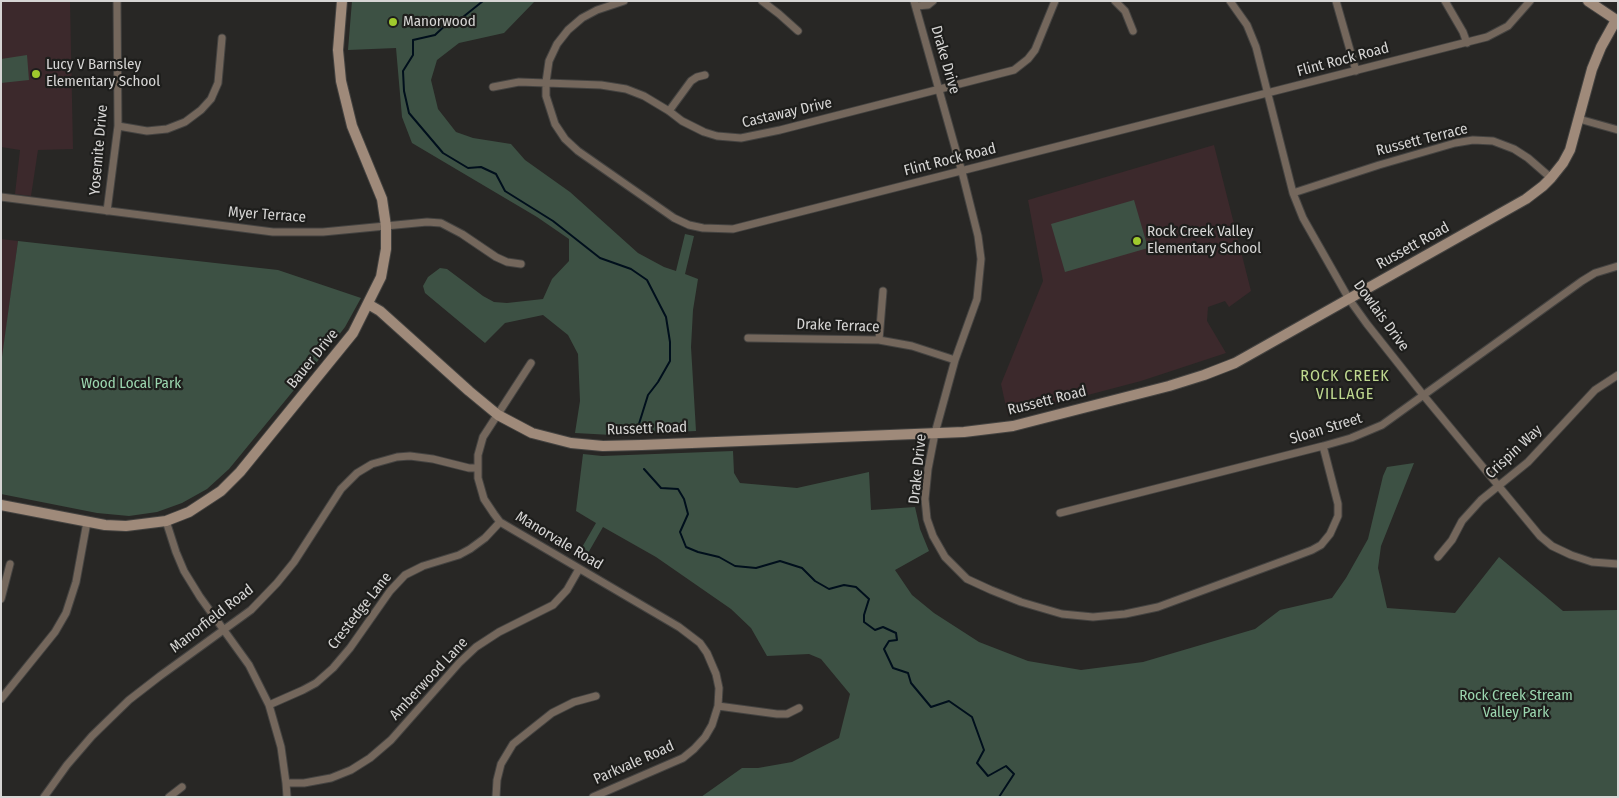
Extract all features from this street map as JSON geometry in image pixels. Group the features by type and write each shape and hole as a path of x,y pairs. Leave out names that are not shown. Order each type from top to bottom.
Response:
{"street":[{"name":"Yosemite Drive","path":"107,211 118,126 117,1"},
{"name":"Bauer Drive","path":"1,505 87,522 126,526 166,521 189,512 206,502 240,472 353,333 381,277 384,264 386,226 382,199 352,126 341,81 338,50 342,1"},
{"name":"Flint Rock Road","path":"624,1 597,10 582,18 568,30 557,44 549,61 546,82 546,96 555,124 565,139 578,151 674,218 688,225 703,228 733,229 1467,43 1487,37 1508,26 1530,1"},
{"path":"762,1 798,31"},
{"name":"Drake Drive","path":"933,1 928,4 915,3 978,236 980,272 977,299 955,360 935,434 925,499 927,519 944,557 967,579 991,590 1062,614 1094,617 1125,614 1158,607 1312,550 1320,545 1330,534 1338,516 1338,504 1323,446"},
{"name":"Castaway Drive","path":"493,87 519,82 546,82 602,85 626,89 644,96 682,121 704,132 717,136 740,138 780,130 1014,70 1028,59 1035,50 1055,1"},
{"path":"1115,1 1125,11 1133,32"},
{"name":"Dowlais Drive","path":"1230,1 1247,25 1256,47 1293,193 1303,218 1336,278 1367,324 1540,536 1552,546 1571,555 1592,562 1618,564"},
{"path":"1336,1 1356,71"},
{"path":"1445,1 1463,32 1467,43"},
{"path":"1588,1 1617,21"},
{"name":"Russett Road","path":"368,304 380,310 498,415 520,428 545,438 570,444 603,446 935,434 1013,426 1169,386 1235,363 1526,199 1551,178 1563,163 1570,150 1592,69 1617,21"},
{"path":"118,126 147,131 167,129 185,122 201,110 211,99 218,83 222,38"},
{"path":"669,111 690,82 697,77 705,75"},
{"path":"1579,119 1618,130"},
{"name":"Russett Terrace","path":"1293,193 1379,165 1455,143 1473,140 1493,141 1514,148 1551,178"},
{"name":"Myer Terrace","path":"1,197 273,232 323,232 427,222 441,223 462,234 496,257 507,262 520,264"},
{"name":"Sloan Street","path":"1060,513 1323,446 1351,438 1382,425 1582,281 1595,273 1618,266"},
{"path":"879,340 883,291"},
{"name":"Drake Terrace","path":"748,338 879,340 912,346 955,360"},
{"name":"Manorvale Road","path":"531,363 483,437 478,455 478,478 484,499 500,522 679,627 700,643 716,674 719,688 718,706"},
{"name":"Crispin Way","path":"1438,557 1452,540 1462,521 1481,500 1528,462 1595,390 1618,375"},
{"name":"Manorfield Road","path":"44,797 67,765 129,700 251,610 278,583 294,562 340,489 357,473 372,464 397,457 410,456 433,459 469,468 478,468"},
{"path":"166,521 184,570 200,597 249,666 269,706 281,747 287,797"},
{"path":"1,699 55,632 66,613 76,582 87,522"},
{"name":"Crestedge Lane","path":"269,706 316,683 333,668 350,648 390,591 405,575 423,566 470,550 500,522"},
{"path":"1,599 10,564"},
{"name":"Amberwood Lane","path":"286,783 304,783 331,778 351,770 370,758 391,740 459,663 476,647 499,632 553,605 567,590 579,569"},
{"path":"496,797 496,780 500,764 513,744 552,714 574,702 596,696"},
{"path":"718,706 777,714 787,714 799,708"},
{"name":"Parkvale Road","path":"593,797 683,758 705,737 718,706"},
{"path":"169,797 182,788"}],"shaded area":[{"name":"Lucy V Barnsley Elementary School","path":"1,1 70,1 73,149 38,150 31,196 15,194 20,150 1,147"},
{"name":"Rock Creek Valley Elementary School","path":"1214,145 1251,291 1229,307 1225,301 1208,307 1207,321 1226,353 1141,381 1008,416 1001,384 1043,281 1028,200"},
{"path":"1,239 18,241 1,369"}],"green space":[{"path":"352,1 535,1 504,33 459,43 437,60 431,80 438,109 456,132 473,138 511,144 525,160 570,192 638,253 664,267 676,271 685,234 694,236 685,274 698,279 693,310 691,347 696,431 612,435 575,433 580,401 578,354 568,335 543,315 505,323 485,343 425,293 423,286 428,277 440,268 447,269 494,302 507,303 543,299 552,279 569,261 569,239 537,217 412,143 402,117 396,48 348,50"},
{"path":"27,55 29,80 1,83 1,59"},
{"path":"1134,200 1148,248 1065,272 1051,224"},
{"name":"Wood Local Park","path":"18,241 278,270 361,298 345,327 335,340 229,469 207,489 182,503 157,512 129,516 97,513 1,494 1,364"},
{"name":"Rock Creek Stream Valley Park","path":"733,451 734,473 740,483 797,488 869,472 871,510 915,507 920,529 929,551 895,570 912,595 934,613 979,642 1028,661 1081,670 1143,662 1255,629 1280,610 1332,598 1346,578 1368,539 1383,476 1387,467 1414,463 1381,546 1378,568 1387,608 1455,613 1499,557 1563,611 1618,610 1618,797 701,797 742,768 758,768 792,762 839,738 850,694 821,659 809,654 767,656 751,628 731,609 656,557 603,527 584,560 577,556 596,523 576,511 583,454 602,456"}],"waterway":[{"path":"483,1 463,17 451,20 435,35 413,40 413,55 403,71 404,91 409,113 443,153 468,168 481,167 496,174 505,191 553,221 600,258 631,269 647,280 666,317 670,342 670,361 648,395 638,427"},
{"path":"644,469 661,488 678,489 684,499 688,514 680,532 686,547 719,557 735,566 756,568 780,561 802,568 815,581 829,589 844,585 856,587 869,599 864,622 875,630 883,627 896,633 897,640 889,641 884,649 893,668 908,673 911,683 931,707 949,701 972,717 984,750 977,763 988,776 1006,766 1014,774 999,797"}],"place":[{"name":"Manorwood","path":"393,22"},
{"name":"Lucy V Barnsley Elementary School","path":"36,74"},
{"name":"Rock Creek Valley Elementary School","path":"1137,241"}],"district":[{"name":"ROCK CREEK VILLAGE","path":"1345,386"}]}
